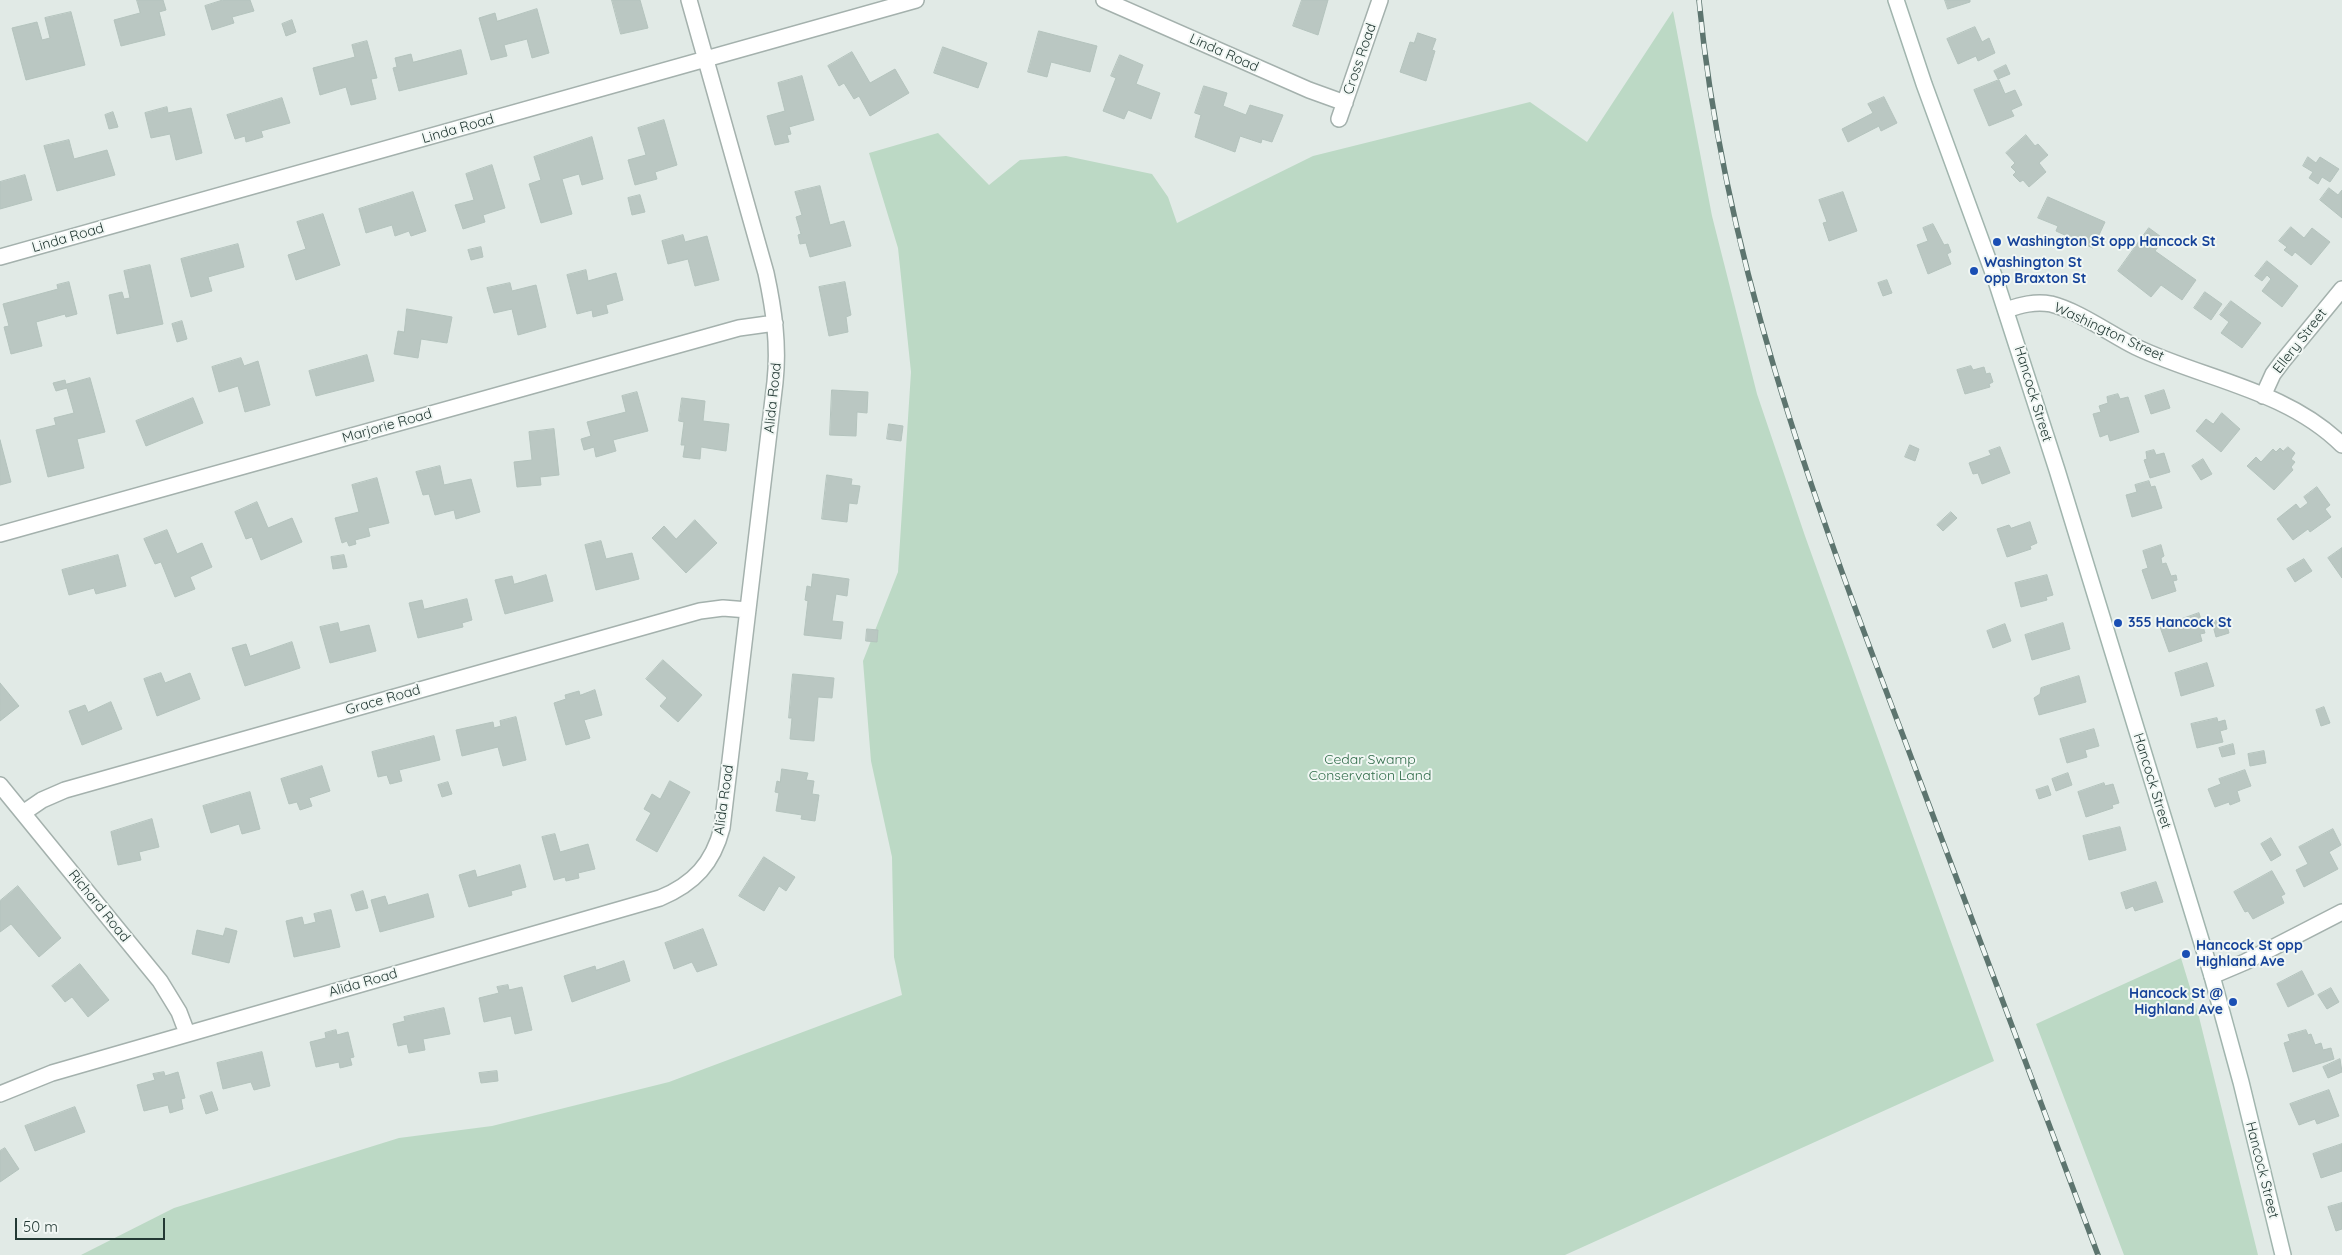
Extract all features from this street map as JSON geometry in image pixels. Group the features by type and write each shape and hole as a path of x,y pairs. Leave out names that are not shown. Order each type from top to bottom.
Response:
{"street":[{"name":"Alida Road","path":"0,1094 52,1073 660,898 689,884 710,860 722,828 775,382 775,322 766,274 689,0"},
{"name":"Linda Road","path":"0,257 916,0"},
{"name":"Linda Road","path":"1104,0 1309,90 1345,103"},
{"name":"Cross Road","path":"1339,119 1380,0"},
{"path":"1896,0 2006,310"},
{"name":"Ellery Street","path":"2263,396 2273,374 2342,289"},
{"name":"Washington Street","path":"2006,310 2030,303 2052,304 2145,351 2263,396 2313,423 2342,445"},
{"name":"Hancock Street","path":"2006,310 2212,976 2241,1082 2283,1255"},
{"name":"Marjorie Road","path":"0,534 720,334 753,325 775,322"},
{"name":"Grace Road","path":"23,813 42,800 65,790 700,611 723,608 748,610"},
{"name":"Richard Road","path":"0,785 163,985 179,1012 187,1033"},
{"path":"2212,976 2246,962 2342,912"}],"green space":[{"name":"Cedar Swamp Conservation Land","path":"1673,11 1712,216 1757,394 1805,536 1994,1061 1565,1255 81,1255 174,1208 399,1138 492,1126 669,1082 902,995 894,957 892,857 871,761 863,661 898,572 911,372 898,248 869,153 938,133 989,185 1020,160 1066,156 1152,174 1168,197 1177,223 1313,156 1530,102 1587,142"},
{"path":"2181,958 2199,1017 2258,1255 2124,1255 2036,1024"}],"building":[{"path":"137,0 163,0 166,10 159,12 165,35 121,46 114,20 140,13"},
{"path":"223,0 250,0 254,11 232,17 234,23 212,30 205,6"},
{"path":"612,0 640,0 648,28 621,34"},
{"path":"1302,0 1328,0 1318,35 1293,26"},
{"path":"1945,0 1970,0 1970,2 1948,9"},
{"path":"537,9 549,53 532,58 527,39 504,45 507,56 491,60 479,18 495,13 497,21"},
{"path":"71,12 85,65 26,80 12,28 37,22 42,40 50,38 45,18"},
{"path":"292,20 296,32 286,36 282,24"},
{"path":"1975,27 1982,42 1989,38 1995,53 1978,61 1976,56 1958,64 1947,39"},
{"path":"1039,31 1097,46 1090,72 1051,62 1047,77 1028,72"},
{"path":"1418,33 1436,39 1432,50 1435,51 1426,81 1400,72 1410,42 1414,43"},
{"path":"367,41 377,78 371,79 376,99 351,105 346,87 320,95 313,68 355,57 352,45"},
{"path":"943,47 987,63 978,88 934,73"},
{"path":"461,50 467,74 399,91 393,68 397,67 395,58 411,54 413,62"},
{"path":"852,52 870,83 895,69 909,93 870,116 859,96 854,99 844,83 839,86 828,66"},
{"path":"1120,55 1143,65 1136,84 1160,93 1151,119 1128,110 1124,119 1103,111 1116,78 1111,76"},
{"path":"2006,65 2010,74 1998,79 1994,71"},
{"path":"802,76 814,120 789,127 791,134 787,135 789,142 775,145 767,116 785,111 778,83"},
{"path":"1999,80 2005,94 2015,90 2022,105 2011,110 2014,116 1989,126 1974,90"},
{"path":"1204,86 1227,93 1223,106 1246,115 1250,105 1283,115 1272,142 1262,139 1261,143 1240,136 1235,152 1195,137 1201,115 1195,113"},
{"path":"1884,97 1897,123 1881,131 1879,126 1848,142 1842,129 1873,113 1868,104"},
{"path":"282,98 290,123 261,131 263,137 246,142 245,136 235,139 227,115"},
{"path":"167,107 168,113 191,108 202,153 176,160 170,134 151,138 145,113"},
{"path":"113,112 118,127 109,129 105,115"},
{"path":"664,120 677,165 655,172 657,179 635,185 628,160 646,155 638,128"},
{"path":"2026,135 2035,146 2038,144 2048,155 2039,163 2046,172 2029,187 2023,180 2020,182 2013,175 2016,172 2011,167 2015,163 2006,153"},
{"path":"592,137 603,179 582,185 579,174 562,179 572,214 541,223 529,184 541,180 534,157"},
{"path":"69,140 74,159 107,150 115,175 57,191 44,146"},
{"path":"2308,157 2316,163 2320,157 2339,169 2330,182 2322,177 2318,184 2309,178 2313,172 2303,166"},
{"path":"492,165 505,208 483,215 485,222 463,229 455,205 474,200 466,174"},
{"path":"25,175 32,200 0,209 0,182"},
{"path":"820,186 830,225 844,221 851,246 810,257 806,243 800,244 798,235 801,234 796,217 802,215 795,192"},
{"path":"2329,188 2338,195 2342,190 2342,218 2320,200"},
{"path":"413,192 426,231 411,236 409,231 395,236 392,225 366,233 359,209"},
{"path":"1843,192 1857,231 1829,241 1823,223 1827,222 1819,200"},
{"path":"640,195 645,212 632,215 628,198"},
{"path":"2048,197 2105,222 2093,248 2056,231 2058,226 2038,218"},
{"path":"323,214 340,265 296,280 288,255 306,249 297,222"},
{"path":"1933,224 1944,245 1948,244 1951,252 1947,254 1951,264 1928,274 1917,245 1928,241 1923,228"},
{"path":"2291,227 2304,238 2312,228 2330,242 2311,265 2295,252 2292,256 2284,250 2287,247 2279,241"},
{"path":"2149,228 2164,239 2155,251 2196,280 2182,300 2161,285 2151,297 2118,271"},
{"path":"683,235 685,242 707,236 719,280 695,286 688,259 668,264 662,241"},
{"path":"238,244 244,267 208,277 212,291 191,297 181,259"},
{"path":"481,247 483,257 471,260 468,250"},
{"path":"2267,261 2298,286 2282,307 2262,291 2271,279 2267,275 2262,281 2255,276"},
{"path":"150,265 163,324 117,334 109,295 122,292 124,299 130,298 124,271"},
{"path":"586,270 588,281 616,273 623,300 606,305 608,313 593,317 592,310 577,314 567,275"},
{"path":"1887,280 1892,293 1883,296 1878,283"},
{"path":"69,282 77,314 66,317 65,314 36,322 42,346 11,354 4,327 9,326 3,304 58,289 57,285"},
{"path":"845,282 851,315 846,317 848,332 829,336 819,287"},
{"path":"510,283 512,291 536,285 546,327 518,335 512,309 494,313 487,288"},
{"path":"2205,292 2222,304 2211,320 2194,308"},
{"path":"2231,301 2261,323 2242,348 2221,333 2229,322 2220,315"},
{"path":"407,309 452,317 447,343 421,339 418,358 394,354 398,331 404,332"},
{"path":"182,321 187,339 177,342 172,324"},
{"path":"367,355 374,381 316,396 309,371"},
{"path":"241,358 244,366 258,361 270,405 245,412 238,386 219,392 212,367"},
{"path":"1971,366 1973,370 1984,367 1986,374 1990,373 1993,382 1989,384 1990,387 1965,394 1957,370"},
{"path":"90,378 105,432 77,439 84,468 48,477 36,430 56,425 54,418 74,413 67,388 56,391 53,383 65,380 66,384"},
{"path":"832,390 868,392 867,413 857,412 856,436 830,435"},
{"path":"2164,390 2170,408 2151,414 2145,396"},
{"path":"637,392 648,431 613,440 616,451 596,457 594,447 584,450 581,439 591,436 587,422 626,412 622,396"},
{"path":"2118,394 2120,399 2128,397 2139,432 2110,441 2108,434 2100,437 2093,414 2101,412 2099,406 2108,403 2107,397"},
{"path":"193,398 203,423 146,446 136,421"},
{"path":"682,398 705,401 703,421 729,424 726,451 701,447 700,459 683,457 685,445 681,445 684,422 679,421"},
{"path":"2222,413 2240,429 2221,452 2196,431 2206,419 2213,424"},
{"path":"889,424 903,426 901,441 887,439"},
{"path":"554,429 559,475 540,477 541,485 517,487 514,462 532,460 529,432"},
{"path":"0,440 11,482 0,485"},
{"path":"1910,445 1919,449 1915,461 1905,457"},
{"path":"2000,447 2010,473 1982,484 1978,473 1973,474 1969,463 1991,455 1989,451"},
{"path":"2288,447 2295,453 2291,459 2295,462 2291,467 2293,470 2274,490 2247,466 2256,457 2261,462 2273,449 2276,452 2280,448 2283,451"},
{"path":"2154,450 2156,455 2164,453 2170,472 2150,478 2144,460 2147,459 2146,452"},
{"path":"2203,459 2212,474 2201,480 2192,466"},
{"path":"440,466 444,485 471,479 480,512 456,519 454,510 435,515 429,494 423,495 416,472"},
{"path":"827,475 852,479 851,485 860,486 857,504 849,503 847,522 822,519"},
{"path":"377,478 389,523 368,528 370,536 355,540 356,544 349,546 347,541 342,543 335,518 359,512 352,485"},
{"path":"2149,481 2151,487 2155,486 2162,508 2132,517 2126,495 2137,492 2135,485"},
{"path":"2317,487 2330,505 2325,509 2331,517 2310,532 2308,529 2293,540 2277,519 2296,504 2300,509 2308,503 2304,497"},
{"path":"257,502 268,528 292,518 302,542 261,560 252,537 246,539 235,512"},
{"path":"1951,512 1957,518 1943,531 1937,525"},
{"path":"695,520 717,543 686,573 652,538 664,526 676,539"},
{"path":"2030,522 2037,543 2030,546 2031,549 2007,557 1997,529 2009,525 2011,528"},
{"path":"167,530 177,554 202,543 212,567 190,577 195,589 175,597 161,562 155,564 144,539"},
{"path":"601,541 606,559 632,553 639,579 596,590 585,545"},
{"path":"2161,545 2164,556 2161,558 2162,564 2166,563 2171,576 2176,575 2177,580 2173,581 2176,591 2152,599 2142,570 2148,568 2143,551"},
{"path":"2342,548 2342,578 2328,558"},
{"path":"118,555 126,586 96,594 94,588 69,595 62,570"},
{"path":"344,555 347,567 333,569 331,557"},
{"path":"2304,559 2312,571 2295,582 2287,569"},
{"path":"813,574 849,579 847,596 836,594 832,621 843,622 841,639 804,635 808,601 805,600 807,586 811,587"},
{"path":"546,575 553,601 505,614 495,580 512,576 514,584"},
{"path":"2047,575 2053,595 2046,597 2047,600 2021,607 2015,583"},
{"path":"467,599 472,620 462,623 463,627 418,638 409,603 422,600 424,609"},
{"path":"2199,613 2205,633 2200,634 2202,641 2169,652 2160,627"},
{"path":"2225,618 2229,633 2216,637 2212,622"},
{"path":"338,623 340,632 369,625 376,651 330,663 320,627"},
{"path":"2063,623 2070,649 2032,660 2025,635"},
{"path":"2005,624 2011,641 1993,648 1987,631"},
{"path":"867,629 878,630 877,642 866,641"},
{"path":"292,642 300,668 245,686 232,648 246,644 250,656"},
{"path":"663,660 702,695 678,722 660,706 667,698 646,679"},
{"path":"2207,663 2214,686 2181,696 2175,673"},
{"path":"161,673 165,683 190,673 200,699 157,716 144,679"},
{"path":"793,674 834,678 832,698 818,697 814,741 790,739 792,718 789,718"},
{"path":"2079,676 2086,702 2039,715 2034,698 2040,694 2041,688"},
{"path":"0,683 19,706 0,721"},
{"path":"595,690 602,715 584,720 590,738 566,745 554,703 566,699 565,695 579,691 580,695"},
{"path":"111,702 122,729 82,745 69,711 85,705 88,712"},
{"path":"2324,707 2330,723 2321,726 2316,710"},
{"path":"516,717 526,760 503,766 498,747 462,756 456,730 493,722 494,728 501,726 500,721"},
{"path":"2217,718 2218,722 2225,720 2227,729 2220,731 2223,742 2197,748 2191,724"},
{"path":"2094,729 2099,746 2085,750 2087,757 2067,763 2060,739"},
{"path":"434,736 440,760 399,770 402,781 390,784 387,775 378,777 372,752"},
{"path":"2233,744 2235,754 2222,757 2219,748"},
{"path":"2264,751 2266,763 2250,766 2248,754"},
{"path":"322,766 330,791 309,798 312,806 300,810 297,802 289,804 281,779"},
{"path":"782,769 808,773 806,780 814,781 812,794 819,795 815,821 801,819 802,815 776,811 779,793 775,792 777,781 780,782"},
{"path":"2245,770 2251,786 2237,791 2240,801 2230,805 2229,802 2215,807 2208,789 2221,784 2219,779"},
{"path":"2068,773 2072,785 2056,791 2052,779"},
{"path":"670,781 690,792 657,852 636,840 651,813 644,809 652,794 660,799"},
{"path":"448,782 452,794 442,797 438,785"},
{"path":"2104,783 2105,786 2113,784 2119,803 2112,805 2113,808 2086,817 2078,792"},
{"path":"2048,786 2051,795 2039,799 2036,790"},
{"path":"250,792 260,829 242,834 239,824 211,833 203,806"},
{"path":"152,819 159,847 139,852 141,860 118,865 111,832"},
{"path":"2120,827 2126,850 2089,860 2083,836"},
{"path":"2333,829 2341,845 2329,852 2338,869 2304,887 2296,870 2308,864 2299,847"},
{"path":"555,834 560,852 588,844 595,869 578,873 579,878 566,881 565,877 554,880 542,837"},
{"path":"2271,838 2281,855 2271,861 2261,844"},
{"path":"764,857 795,877 786,891 779,886 764,911 739,896"},
{"path":"520,865 526,887 511,891 512,895 469,907 459,875 475,870 477,877"},
{"path":"2272,871 2285,894 2281,896 2284,903 2253,919 2248,911 2245,912 2234,892"},
{"path":"2156,882 2163,902 2135,911 2133,906 2126,909 2121,893"},
{"path":"18,886 61,938 39,957 11,924 0,932 0,901"},
{"path":"363,891 368,908 356,911 351,895"},
{"path":"428,894 434,917 380,932 371,900 385,896 388,905"},
{"path":"331,910 340,947 294,957 286,921 302,917 304,925 316,922 314,914"},
{"path":"226,928 237,931 229,963 192,954 197,930 223,936"},
{"path":"703,929 717,965 697,972 692,962 674,969 665,943"},
{"path":"624,961 630,981 572,1002 564,976 595,966 596,970"},
{"path":"80,964 109,1000 88,1017 72,997 65,1002 52,986"},
{"path":"2302,971 2314,994 2288,1007 2277,984"},
{"path":"508,985 509,990 522,987 532,1030 515,1034 511,1016 484,1022 479,998 499,993 497,987"},
{"path":"2331,988 2339,1002 2327,1009 2318,995"},
{"path":"444,1008 450,1034 423,1039 425,1050 409,1053 407,1044 398,1046 393,1024 405,1021 404,1017"},
{"path":"336,1030 337,1035 348,1032 354,1057 350,1058 352,1065 340,1068 339,1062 316,1067 310,1042 326,1038 325,1033"},
{"path":"2306,1030 2308,1035 2311,1034 2315,1045 2321,1043 2323,1050 2331,1048 2334,1059 2293,1072 2284,1043 2290,1041 2288,1035"},
{"path":"262,1052 270,1086 254,1090 251,1082 223,1089 217,1063"},
{"path":"2340,1059 2342,1072 2328,1078 2323,1067"},
{"path":"497,1071 498,1081 481,1083 479,1073"},
{"path":"164,1072 165,1076 178,1072 185,1098 181,1099 183,1109 170,1113 168,1105 144,1111 137,1085 155,1080 153,1074"},
{"path":"2329,1090 2339,1116 2317,1124 2315,1119 2299,1125 2290,1104"},
{"path":"212,1092 218,1110 206,1114 200,1096"},
{"path":"75,1107 85,1132 35,1151 25,1126"},
{"path":"2342,1144 2342,1171 2321,1178 2313,1154"},
{"path":"5,1148 19,1169 0,1182 0,1151"},
{"path":"2342,1203 2342,1229 2336,1231 2328,1207"}],"railway":[{"path":"1699,0 1711,95 1728,189 1750,281 1776,373 1805,464 1868,644 2098,1255"}],"place":[{"name":"Washington St opp Hancock St","path":"1997,242"},
{"name":"Washington St opp Braxton St","path":"1974,271"},
{"name":"355 Hancock St","path":"2118,623"},
{"name":"Hancock St opp Highland Ave","path":"2186,954"},
{"name":"Hancock St @ Highland Ave","path":"2233,1002"}]}
